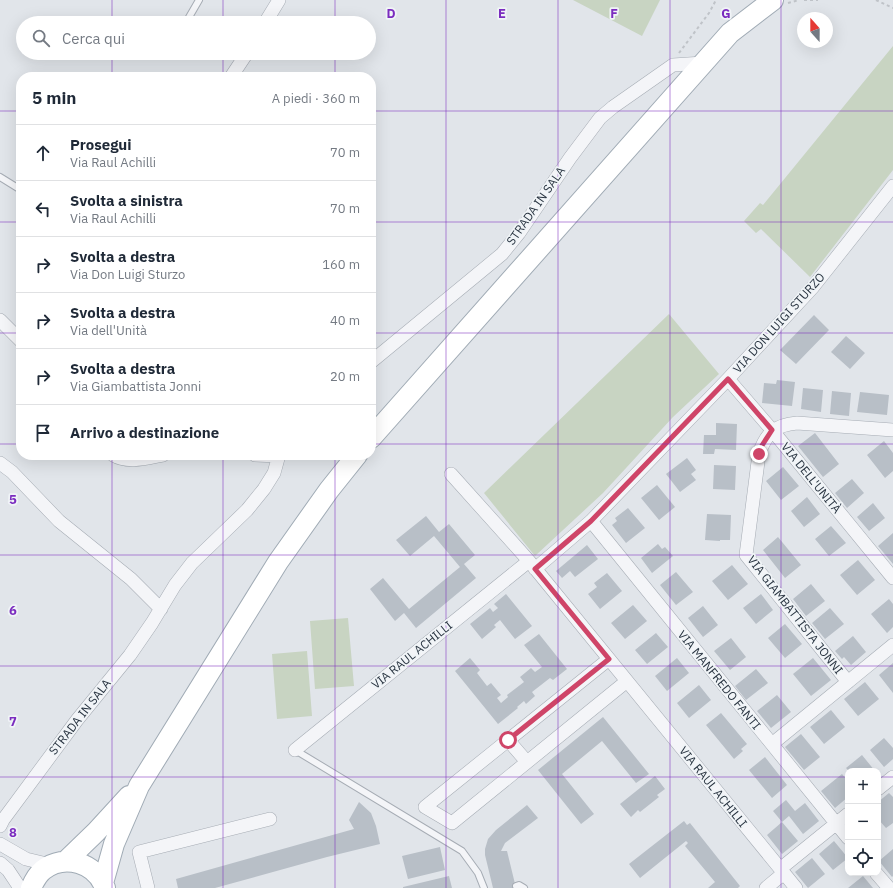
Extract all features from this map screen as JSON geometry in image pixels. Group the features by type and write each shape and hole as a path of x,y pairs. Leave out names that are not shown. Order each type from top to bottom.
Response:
{"main road":[{"path":"376,432 730,33 747,0"},
{"path":"730,33 778,2"},
{"path":"104,885 114,844 139,786 278,562 329,490 353,460"},
{"path":"31,888 35,879 42,871 59,863 96,832 139,786"},
{"path":"59,863 77,862 88,866 97,874 104,885"}],"street":[{"path":"269,16 279,0"},
{"path":"234,72 242,60"},
{"path":"674,65 703,63"},
{"name":"STRADA IN SALA","path":"376,358 502,254 519,233 570,158 600,118 613,107 674,65"},
{"name":"VIA DON LUIGI STURZO","path":"532,565 591,521 728,379 813,287 893,186"},
{"path":"0,320 16,336"},
{"name":"VIA DELL'UNITÀ","path":"728,379 772,430 893,578"},
{"path":"772,430 783,425 797,422 893,430"},
{"name":"VIA GIAMBATTISTA JONNI","path":"772,430 761,447 759,454 746,555 848,682"},
{"name":"STRADA IN SALA","path":"0,826 77,720 130,655 161,609 174,585 192,562 247,510 264,489 274,473 278,460"},
{"path":"0,463 12,472 59,521 131,579 161,609"},
{"name":"VIA RAUL ACHILLI","path":"451,474 532,565 796,888"},
{"name":"VIA MANFREDO FANTI","path":"591,521 845,834"},
{"name":"VIA RAUL ACHILLI","path":"295,750 532,565"},
{"path":"772,744 893,646"},
{"path":"609,659 425,807 452,823 627,681"},
{"path":"508,740 527,762"},
{"path":"881,787 893,777"},
{"path":"766,888 782,871 845,816"},
{"path":"148,888 139,852 270,819"},
{"path":"0,844 26,859 59,863"},
{"path":"1,864 8,870 20,888"},
{"path":"878,876 888,888"}],"lane":[{"path":"190,16 199,0"},
{"path":"0,177 16,187"},
{"path":"295,750 462,851 478,873 484,888"},
{"path":"516,886 524,888"}],"path":[{"path":"674,65 678,54 709,13 716,0"},
{"path":"778,2 799,0"},
{"path":"804,0 818,0"},
{"path":"876,0 893,8"}],"green space":[{"path":"573,0 660,0 642,36"},
{"path":"893,46 893,170 810,277 761,229 756,233 744,221 760,203 763,205"},
{"path":"669,314 719,374 673,417 603,493 535,556 484,493"},
{"path":"348,618 354,686 315,689 310,621"},
{"path":"307,651 312,716 277,719 272,654"}],"building":[{"path":"814,315 829,330 796,364 780,350"},
{"path":"846,336 865,353 850,369 831,352"},
{"path":"777,380 795,382 792,406 762,403 764,383 776,384"},
{"path":"803,388 823,390 821,412 801,409"},
{"path":"832,391 851,393 849,416 830,414"},
{"path":"860,392 889,395 887,415 857,412"},
{"path":"716,423 737,424 736,450 715,449 714,454 703,454 704,435 716,435"},
{"path":"815,433 839,464 823,477 798,446"},
{"path":"884,441 893,453 893,471 885,478 867,455"},
{"path":"687,458 696,470 691,474 696,480 680,492 666,474"},
{"path":"714,465 736,466 735,490 713,489"},
{"path":"783,467 799,486 781,500 766,481"},
{"path":"852,479 864,493 847,508 835,493"},
{"path":"657,485 675,507 659,520 641,498"},
{"path":"807,497 820,514 804,527 791,511"},
{"path":"873,503 885,518 869,531 857,517"},
{"path":"628,508 645,528 626,543 612,525 617,521 615,518"},
{"path":"707,514 731,515 730,540 705,540"},
{"path":"426,516 439,532 449,524 475,555 464,564 476,578 416,628 404,613 395,621 370,589 383,578 409,609 460,567 434,536 410,556 396,540"},
{"path":"831,526 846,543 829,556 815,539"},
{"path":"893,533 893,564 878,546"},
{"path":"778,537 801,565 785,578 763,550"},
{"path":"658,544 662,549 665,547 673,556 652,573 641,558"},
{"path":"587,545 598,559 575,577 570,571 562,578 556,571"},
{"path":"858,560 875,580 857,595 840,575"},
{"path":"732,565 748,584 728,600 712,581"},
{"path":"676,572 693,592 676,605 660,585"},
{"path":"607,573 622,591 600,609 588,594 597,587 594,583"},
{"path":"811,584 825,601 806,616 793,599"},
{"path":"506,594 532,626 515,639 500,620 494,625 496,627 482,639 470,624 490,608 493,612 498,608 494,604"},
{"path":"761,594 773,610 756,624 743,608"},
{"path":"889,599 893,604 893,627 887,633 871,614"},
{"path":"633,605 647,621 625,639 611,623"},
{"path":"703,606 718,625 703,637 688,618"},
{"path":"830,608 844,624 825,639 812,623"},
{"path":"785,624 802,644 785,658 768,638"},
{"path":"656,633 668,647 647,664 635,650"},
{"path":"539,634 567,669 553,680 550,678 532,692 535,696 526,704 524,701 517,707 518,708 498,724 455,671 470,658 480,670 477,673 487,686 491,683 501,695 497,698 501,703 508,697 507,695 524,682 520,677 531,668 535,672 542,667 524,645"},
{"path":"853,636 866,652 851,665 844,657 842,659 835,651"},
{"path":"731,638 746,657 730,670 714,651"},
{"path":"677,658 689,673 667,691 655,676"},
{"path":"813,658 831,680 811,696 793,674"},
{"path":"893,663 893,693 879,675"},
{"path":"756,669 768,683 746,700 735,686"},
{"path":"865,682 879,699 858,716 844,699"},
{"path":"699,685 711,700 689,718 677,703"},
{"path":"777,695 791,712 771,728 757,711"},
{"path":"831,710 845,727 824,744 810,727"},
{"path":"721,713 747,744 741,749 743,751 734,759 706,725"},
{"path":"603,717 649,774 636,783 602,741 562,774 594,814 581,824 538,770"},
{"path":"801,734 820,757 804,770 785,747"},
{"path":"884,738 893,748 893,759 884,767 870,750"},
{"path":"862,755 873,768 846,768"},
{"path":"765,757 787,785 772,798 749,770"},
{"path":"842,774 845,778 845,800 835,808 821,791"},
{"path":"655,776 665,789 657,795 659,797 640,812 638,810 631,817 620,804"},
{"path":"889,793 893,797 893,823 886,828 881,822 881,800"},
{"path":"786,800 795,811 805,803 819,821 803,834 789,816 782,822 773,811"},
{"path":"359,802 371,813 380,844 215,888 178,888 176,879 354,829 349,820"},
{"path":"527,805 538,818 505,843 501,851 507,851 516,888 493,888 485,855 488,839 496,830"},
{"path":"684,821 687,825 690,823 740,886 738,888 708,888 715,882 685,846 688,843 686,841 640,878 629,864"},
{"path":"782,822 798,841 782,854 767,835"},
{"path":"834,841 845,854 845,860 833,870 819,854"},
{"path":"440,847 445,870 408,879 402,856"},
{"path":"893,849 892,877 881,863 881,859"},
{"path":"812,858 825,874 808,888 795,872"},
{"path":"449,876 452,888 403,888 403,887"},
{"path":"863,876 873,888 848,888"}],"route":[{"path":"508,740 609,659 535,569 591,521 728,379 772,430 761,447 759,454"}]}
